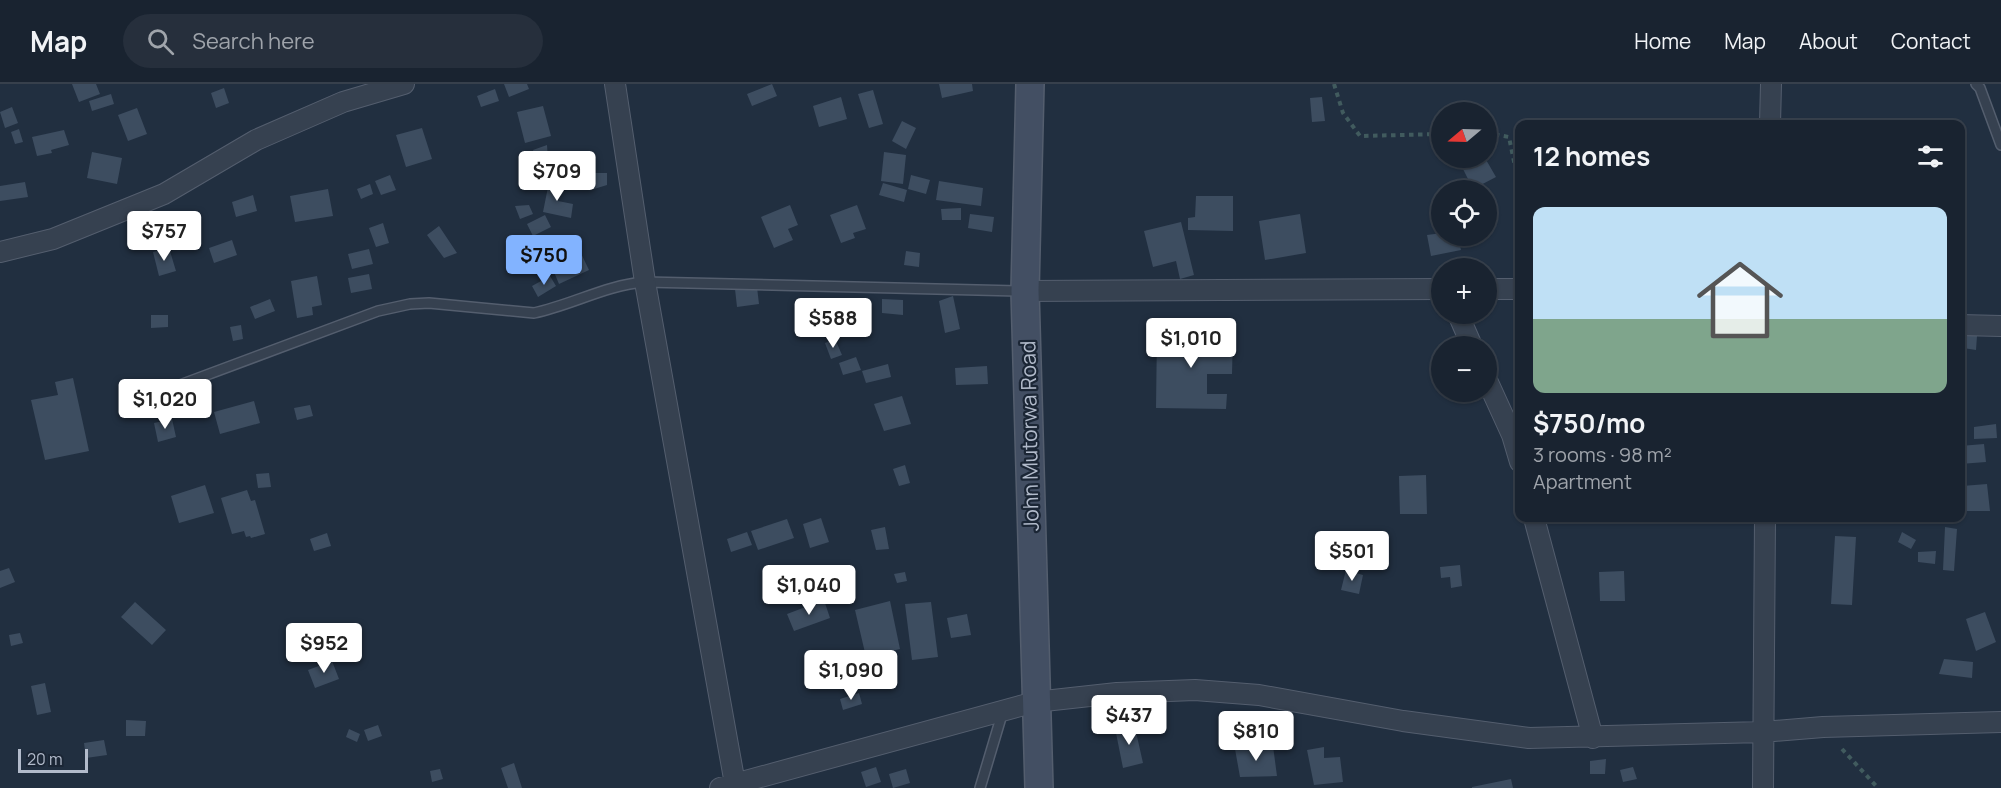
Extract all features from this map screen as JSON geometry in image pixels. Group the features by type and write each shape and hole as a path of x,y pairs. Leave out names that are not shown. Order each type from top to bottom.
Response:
{"street":[{"path":"0,252 53,239 164,194 256,140 343,102 405,84"},
{"path":"615,84 645,282 728,786 1035,702 1117,693 1195,690 1259,695 1403,721 1529,738 1593,738 1763,732 1822,727 2001,722"},
{"name":"John Mutorwa Road","path":"1030,84 1025,291 1039,788"},
{"path":"1770,120 1771,84"},
{"path":"1497,290 1515,289"},
{"path":"1025,291 1431,290"},
{"path":"1965,325 2001,326"},
{"path":"1497,402 1515,445"},
{"path":"1535,522 1593,738"},
{"path":"1763,788 1765,522"}],"lane":[{"path":"1977,84 2001,145"},
{"path":"153,395 378,311 410,304 429,303 534,313 597,292 645,282 1025,291"},
{"path":"980,788 1003,711"}],"path":[{"path":"1334,84 1343,113 1360,136 1431,134"},
{"path":"1497,135 1509,137 1515,166"},
{"path":"1822,727 1878,788"}],"building":[{"path":"72,84 96,84 100,94 79,102"},
{"path":"504,84 527,84 529,89 509,97"},
{"path":"772,84 777,96 752,106 747,94"},
{"path":"939,84 972,84 973,91 942,98"},
{"path":"224,88 229,103 216,108 211,93"},
{"path":"495,89 499,101 481,107 477,96"},
{"path":"873,90 883,124 869,128 858,94"},
{"path":"111,94 114,104 92,111 89,101"},
{"path":"841,97 847,119 819,127 813,106"},
{"path":"1322,97 1325,121 1312,122 1310,98"},
{"path":"543,106 551,136 525,143 517,112"},
{"path":"12,107 18,123 5,128 0,112"},
{"path":"137,108 147,134 128,141 118,115"},
{"path":"902,121 916,128 906,149 892,141"},
{"path":"422,128 432,159 406,167 396,135"},
{"path":"19,129 23,142 15,144 11,132"},
{"path":"64,130 69,145 51,150 52,153 37,156 32,137"},
{"path":"547,145 548,160 537,167 533,150"},
{"path":"92,152 122,158 117,184 87,178"},
{"path":"884,152 906,155 903,184 881,181"},
{"path":"537,167 542,177 525,185 520,174"},
{"path":"578,168 580,179 567,181 566,169"},
{"path":"1462,168 1491,168 1496,177 1490,180 1468,180"},
{"path":"594,173 607,173 607,185 594,189"},
{"path":"390,175 396,190 381,195 375,181"},
{"path":"911,175 930,180 926,194 908,189"},
{"path":"939,181 983,188 981,206 936,200"},
{"path":"25,182 28,197 0,201 0,186"},
{"path":"549,182 561,185 558,201 573,204 571,218 543,212"},
{"path":"883,183 907,190 904,202 879,195"},
{"path":"370,184 373,194 361,199 357,189"},
{"path":"328,189 333,216 295,222 290,196"},
{"path":"253,195 257,211 236,217 232,202"},
{"path":"1196,196 1233,196 1233,231 1188,230 1188,218 1195,217"},
{"path":"529,205 533,214 520,219 515,206"},
{"path":"790,205 798,225 788,229 793,240 774,248 761,217"},
{"path":"857,205 866,229 853,233 855,238 841,243 830,215"},
{"path":"961,208 961,220 942,220 941,209"},
{"path":"970,214 994,217 992,232 968,228"},
{"path":"1300,214 1306,253 1265,260 1259,221"},
{"path":"545,215 551,227 533,236 527,224"},
{"path":"1181,222 1194,275 1180,279 1176,261 1153,267 1144,231"},
{"path":"383,223 389,243 376,247 369,228"},
{"path":"439,226 457,253 444,258 427,235"},
{"path":"1431,234 1431,246 1460,246 1461,250 1431,256 1427,235"},
{"path":"232,240 237,255 214,263 209,248"},
{"path":"578,247 589,270 559,284 549,260"},
{"path":"169,248 176,271 159,276 153,252"},
{"path":"369,249 373,264 352,269 348,254"},
{"path":"906,251 920,253 919,267 904,265"},
{"path":"369,274 372,289 351,293 348,278"},
{"path":"317,276 322,305 312,307 313,315 297,318 291,281"},
{"path":"550,276 556,286 538,297 532,286"},
{"path":"757,287 759,304 737,307 735,289"},
{"path":"953,296 960,329 945,333 939,301"},
{"path":"270,299 275,311 255,319 250,307"},
{"path":"882,299 903,300 903,315 882,313"},
{"path":"151,315 168,315 168,327 151,328"},
{"path":"241,325 243,339 233,341 230,327"},
{"path":"1157,332 1233,334 1232,374 1207,374 1207,394 1227,394 1226,409 1156,408"},
{"path":"1965,335 1977,336 1976,350 1965,348"},
{"path":"835,339 842,355 831,359 825,343"},
{"path":"856,357 861,370 843,375 839,363"},
{"path":"888,364 891,377 866,383 862,371"},
{"path":"987,366 988,384 956,385 955,368"},
{"path":"73,378 89,451 45,460 31,400 58,395 55,382"},
{"path":"902,396 911,424 884,431 874,404"},
{"path":"254,401 260,423 220,434 214,412"},
{"path":"310,405 313,416 297,420 294,408"},
{"path":"172,419 176,437 158,442 154,423"},
{"path":"1996,424 1997,438 1974,439 1974,427"},
{"path":"1984,444 1986,462 1965,464 1965,446"},
{"path":"905,465 910,483 899,486 893,469"},
{"path":"269,473 271,487 258,488 256,474"},
{"path":"1426,475 1427,514 1400,514 1399,476"},
{"path":"1987,484 1990,511 1965,511 1965,486"},
{"path":"205,485 214,513 179,523 171,496"},
{"path":"247,490 251,501 255,500 265,534 251,538 246,537 244,531 232,534 221,498"},
{"path":"821,518 829,542 810,548 803,524"},
{"path":"787,519 794,538 758,550 751,531"},
{"path":"885,527 889,549 876,550 871,530"},
{"path":"1945,527 1957,529 1954,571 1943,570"},
{"path":"747,532 752,545 731,552 727,539"},
{"path":"1902,532 1916,540 1911,549 1898,542"},
{"path":"327,533 331,546 314,551 310,539"},
{"path":"1835,536 1856,537 1852,605 1831,604"},
{"path":"1936,551 1935,564 1918,562 1918,552"},
{"path":"1460,565 1462,586 1451,588 1450,577 1441,578 1440,567"},
{"path":"9,568 15,582 0,588 0,571"},
{"path":"1346,570 1363,575 1359,594 1341,590"},
{"path":"1624,571 1625,601 1600,601 1599,572"},
{"path":"905,572 907,581 897,583 894,574"},
{"path":"783,579 786,591 775,594 773,583"},
{"path":"824,600 830,618 794,631 787,614"},
{"path":"890,601 900,649 866,657 855,610"},
{"path":"135,602 166,630 152,645 121,617"},
{"path":"931,602 938,657 912,660 905,604"},
{"path":"1985,612 1996,642 1976,651 1966,619"},
{"path":"967,614 971,635 951,638 947,618"},
{"path":"302,625 312,644 299,651 289,632"},
{"path":"20,633 23,643 11,646 9,635"},
{"path":"1944,659 1973,662 1972,678 1939,674"},
{"path":"332,661 339,679 315,688 308,670"},
{"path":"45,683 51,712 37,715 31,686"},
{"path":"859,693 862,704 843,710 840,699"},
{"path":"126,720 146,721 145,736 126,736"},
{"path":"1134,723 1143,763 1123,768 1115,728"},
{"path":"378,725 382,736 368,741 364,730"},
{"path":"349,729 360,734 357,742 346,737"},
{"path":"104,740 107,755 86,758 84,743"},
{"path":"1273,746 1277,776 1240,777 1235,749"},
{"path":"1324,747 1324,758 1340,757 1343,782 1314,785 1307,750"},
{"path":"1606,759 1605,774 1590,774 1590,761"},
{"path":"514,763 522,788 508,788 501,768"},
{"path":"876,767 881,782 866,787 861,772"},
{"path":"1633,767 1637,779 1623,782 1620,770"},
{"path":"440,769 443,779 432,782 430,771"},
{"path":"906,769 910,783 893,788 889,774"},
{"path":"1511,779 1513,788 1472,788 1472,787"}]}
